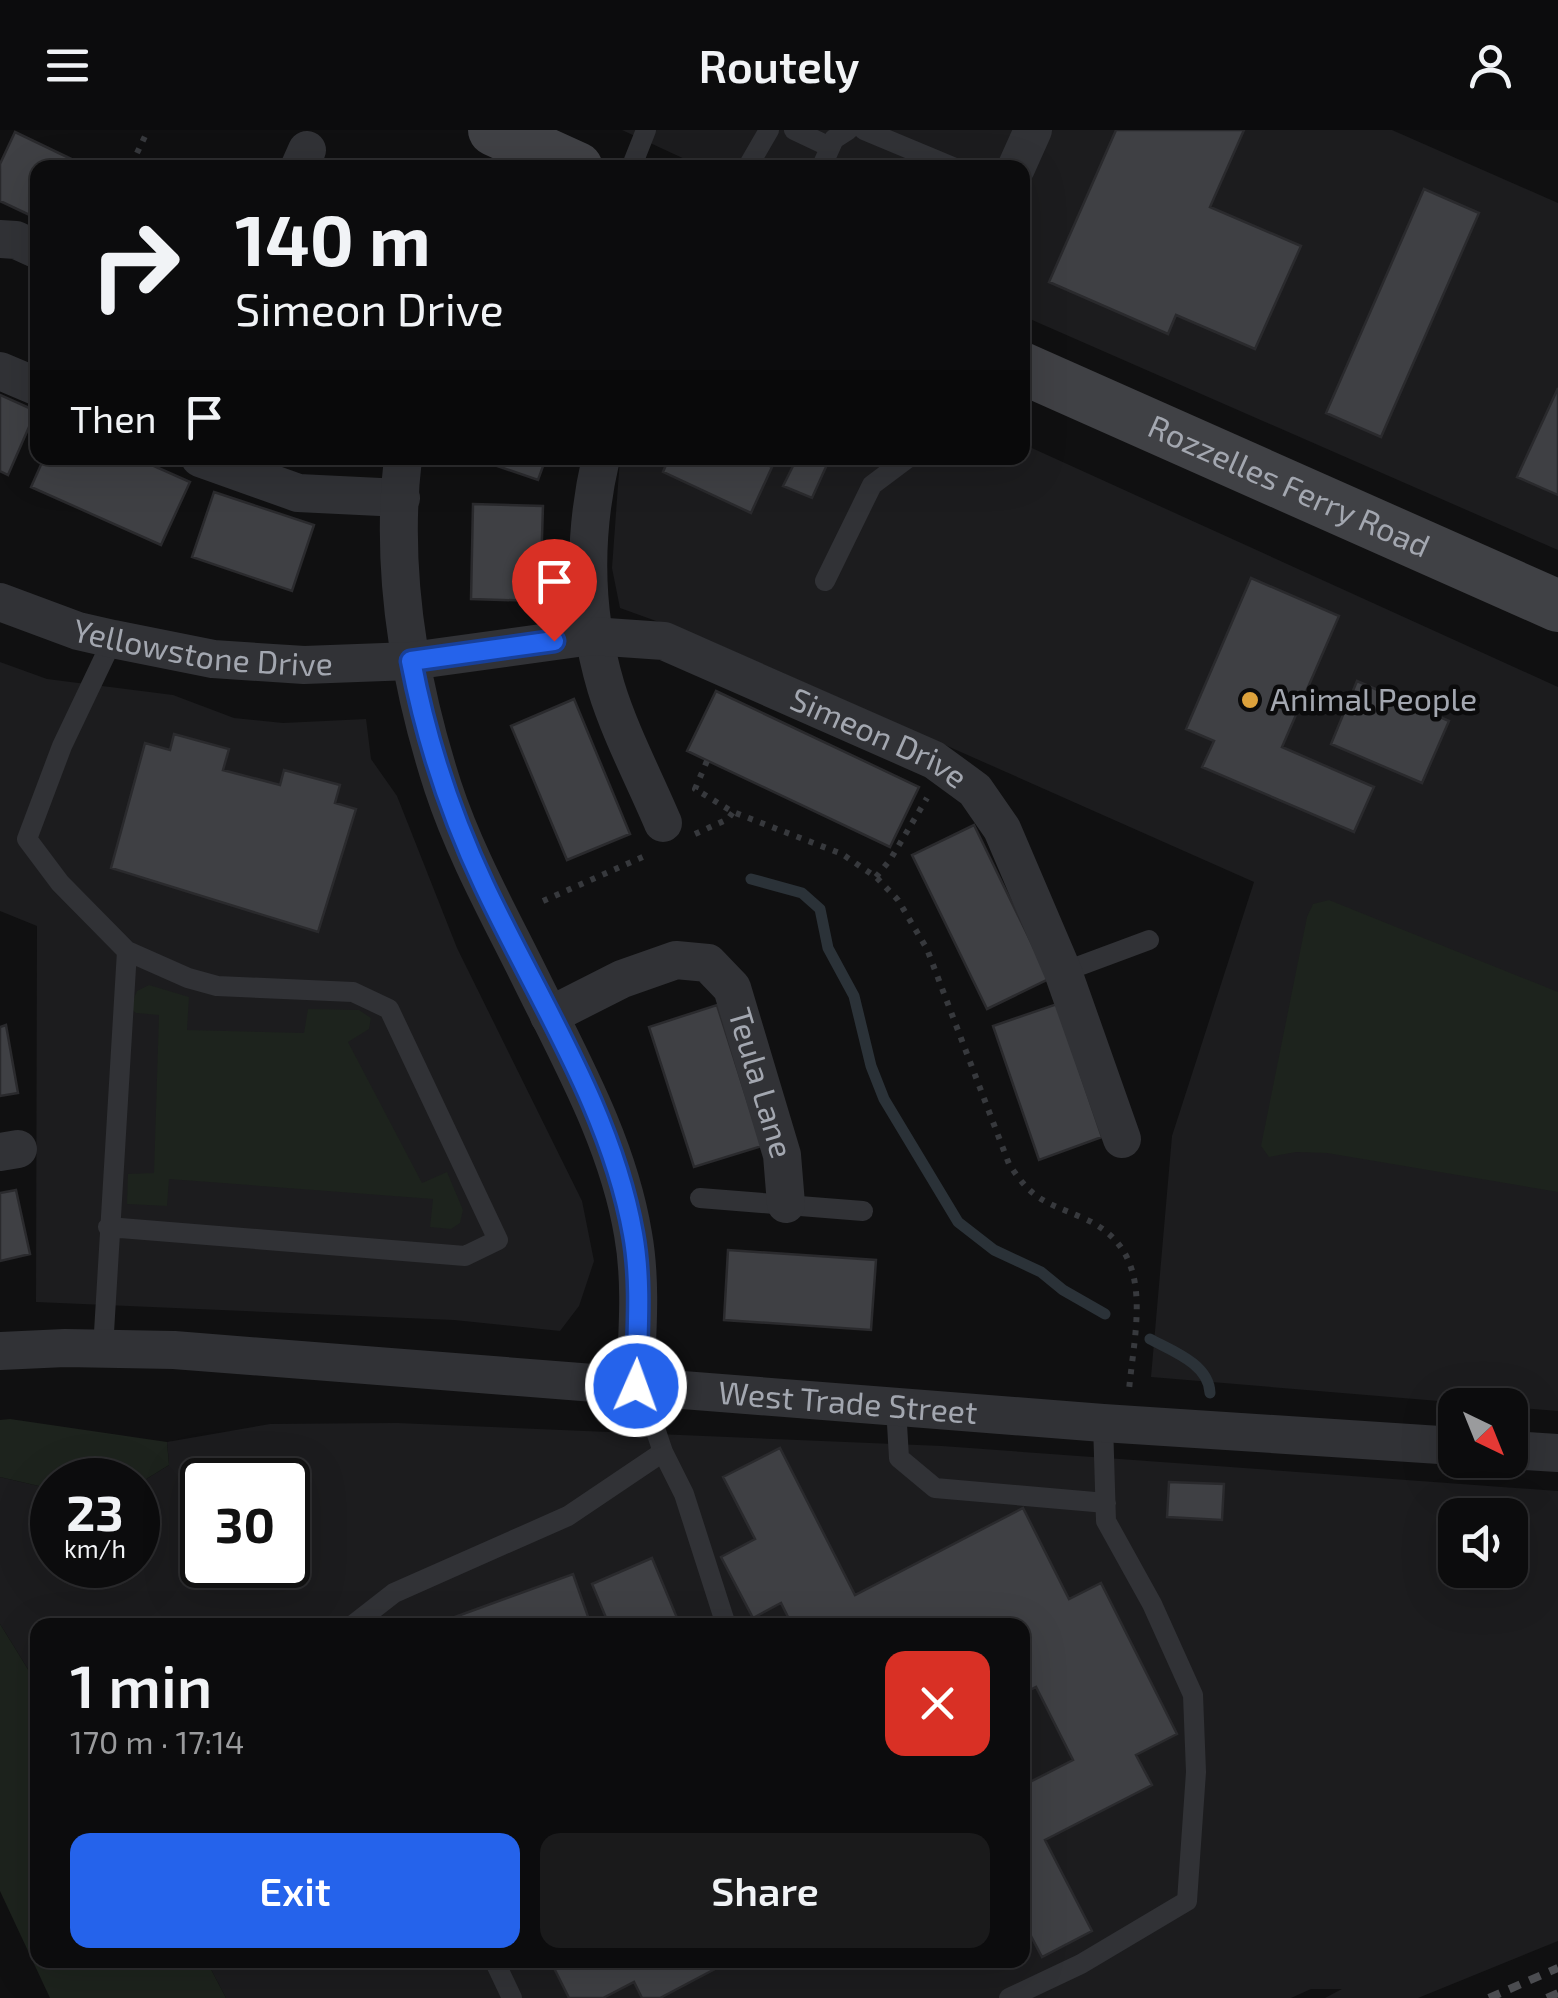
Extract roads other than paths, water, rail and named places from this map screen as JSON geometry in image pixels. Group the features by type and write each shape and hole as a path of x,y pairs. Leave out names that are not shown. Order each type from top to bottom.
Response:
{"street":[{"path":"1019,160 1032,130"},
{"path":"509,147 551,160"},
{"path":"0,239 30,246"},
{"path":"0,371 30,384"},
{"name":"Rozzelles Ferry Road","path":"1030,372 1558,606"},
{"path":"220,465 298,493 401,498"},
{"path":"403,465 401,581 411,661 444,790 483,883 584,1086 615,1164 633,1235 638,1387"},
{"path":"599,465 592,497 586,564 592,636 607,691 667,838"},
{"name":"Yellowstone Drive","path":"0,602 78,631 212,659 304,664 411,661"},
{"name":"Simeon Drive","path":"411,661 592,636 664,642 934,760 974,790 1002,829 1063,972 1122,1139"},
{"name":"Teula Lane","path":"549,1016 622,979 676,960 708,963 732,988 782,1155 786,1204"},
{"name":"West Trade Street","path":"0,1351 174,1350 1114,1424 1438,1445"},
{"path":"1528,1451 1558,1453"}],"lane":[{"path":"634,160 646,130"},
{"path":"751,160 768,130"},
{"path":"794,130 830,147"},
{"path":"824,160 834,138 848,130"},
{"path":"864,130 936,160"},
{"path":"826,581 872,485 899,465"},
{"path":"108,1227 465,1256 498,1240 390,1009 354,992 217,986 126,951 60,883 28,839 62,746 113,639"},
{"path":"1063,972 1150,940"},
{"path":"104,1349 126,951"},
{"path":"700,1198 863,1210"},
{"path":"638,1387 684,1494 724,1618"},
{"path":"896,1407 899,1458 935,1488 1106,1502"},
{"path":"1009,1998 1082,1964 1186,1901 1196,1772 1193,1695 1152,1604 1106,1521 1114,1424"},
{"path":"363,1618 394,1593 568,1516 663,1452"},
{"path":"498,1968 512,1998"}],"waterway":[{"path":"751,879 802,893 820,909 828,948 854,996 871,1066 884,1099 958,1222 994,1250 1041,1272 1105,1314"},
{"path":"1150,1339 1196,1366 1210,1393"}],"railway":[{"path":"1489,1998 1558,1968"},
{"path":"1547,1998 1558,1993"}],"place":[{"name":"Animal People","path":"1250,700"}]}
